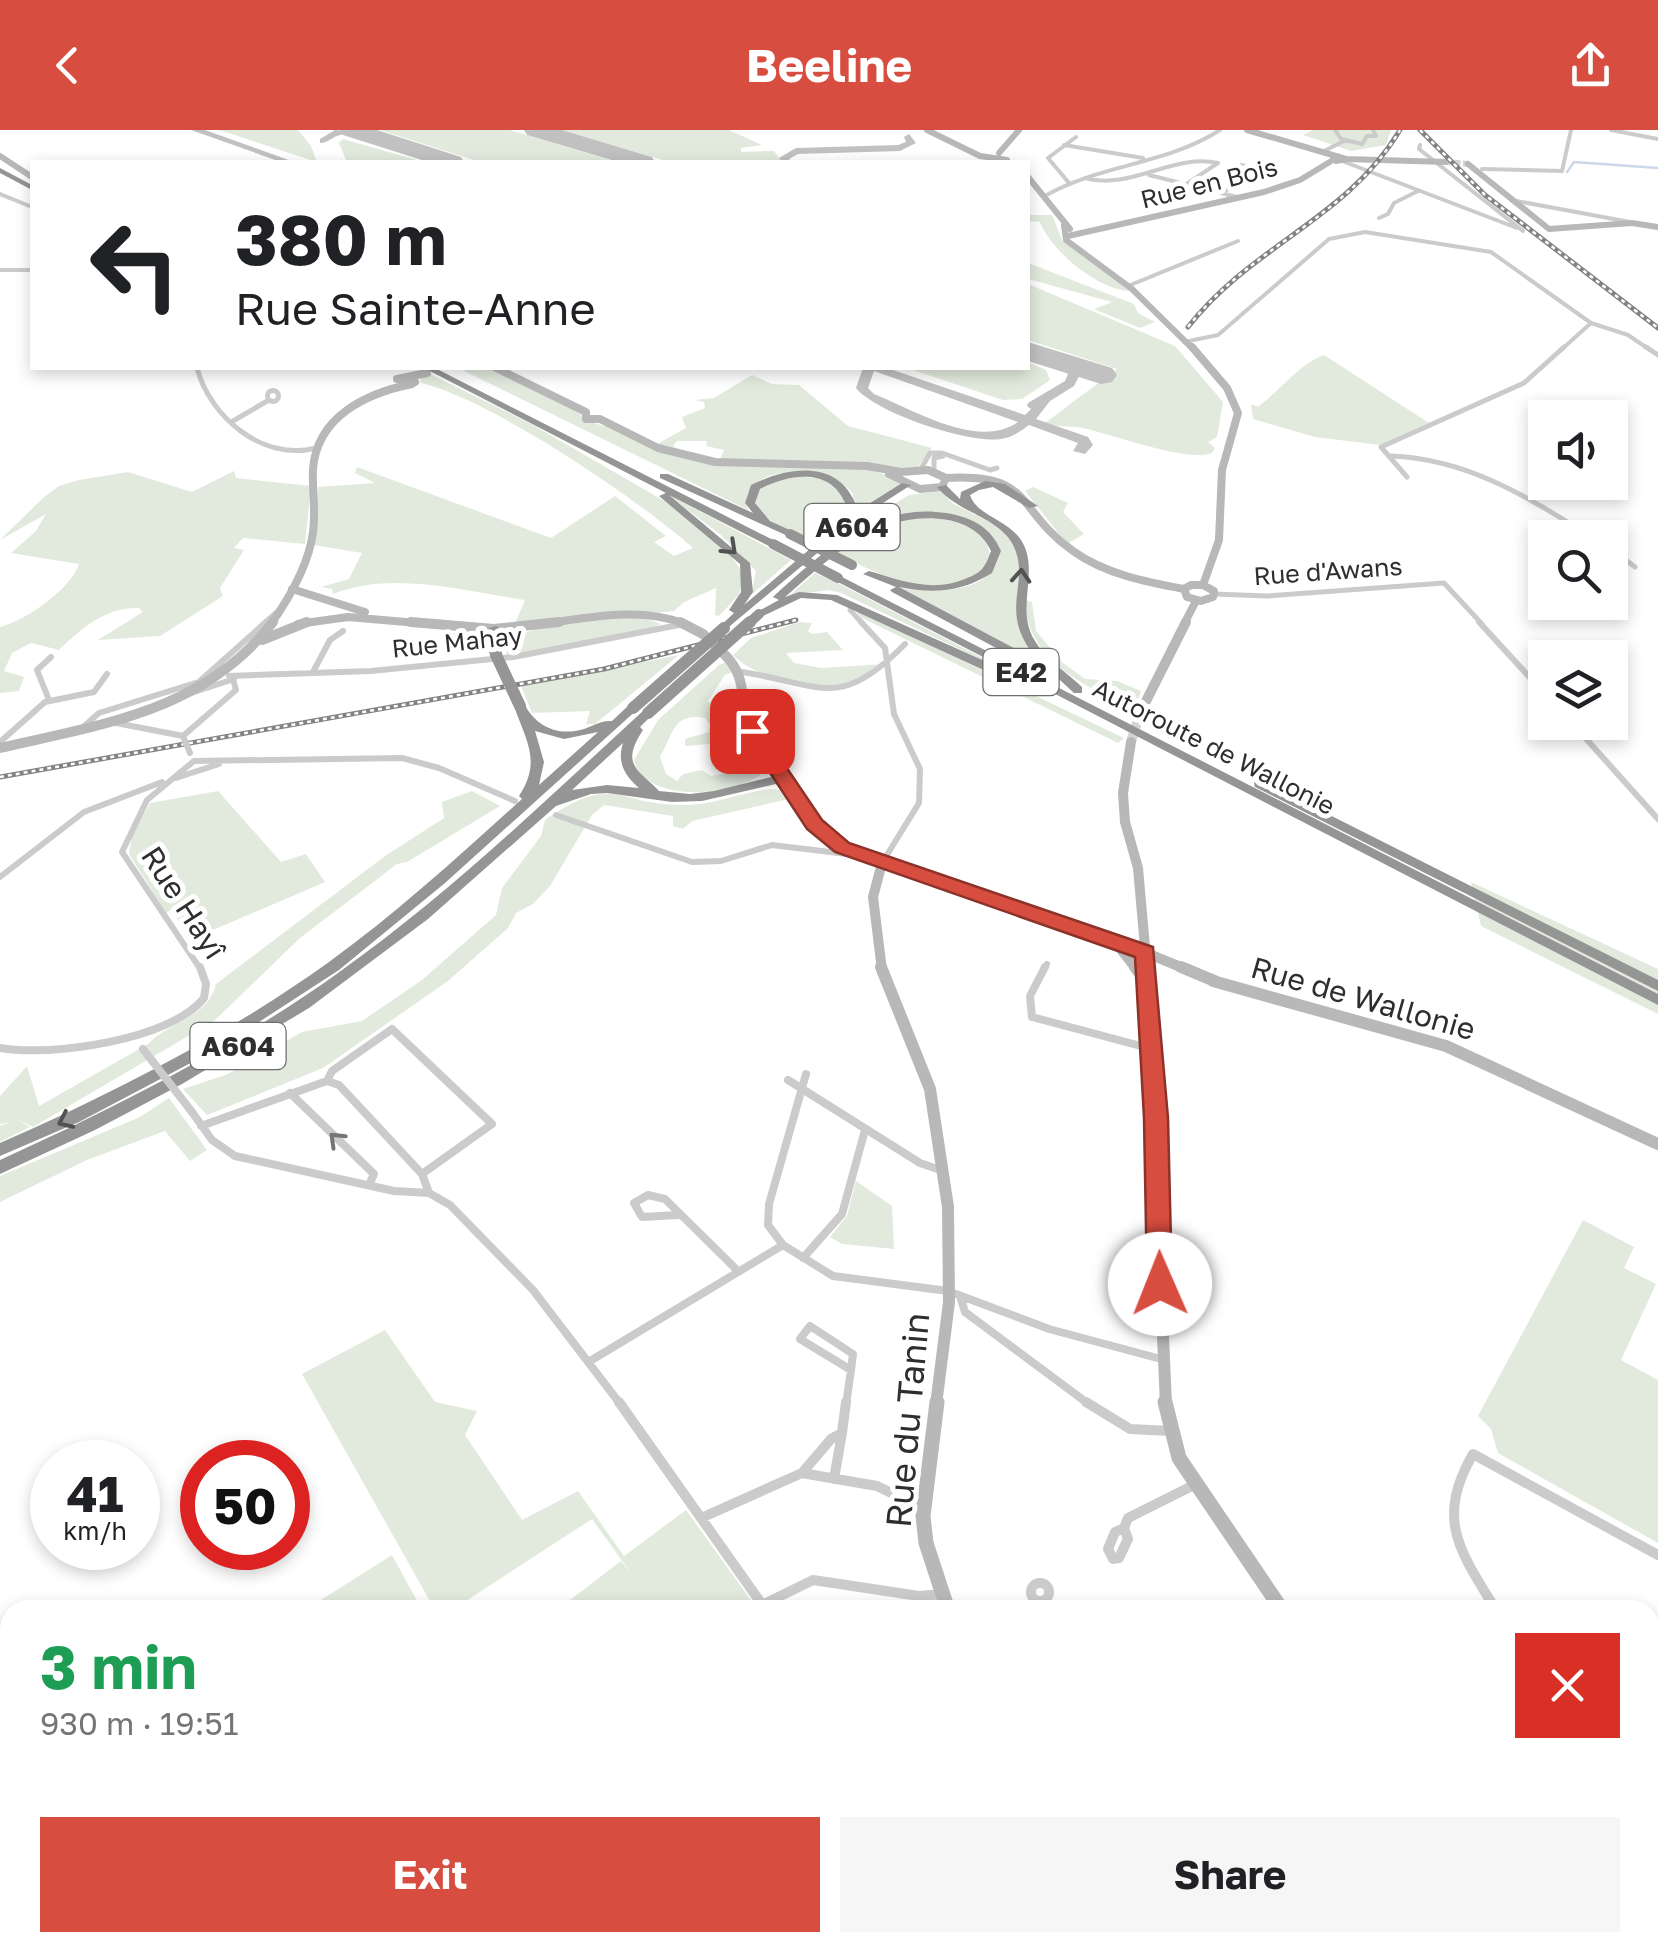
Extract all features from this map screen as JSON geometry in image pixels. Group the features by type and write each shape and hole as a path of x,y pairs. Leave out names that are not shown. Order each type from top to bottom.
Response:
{"highway":[{"path":"0,170 30,187"},
{"path":"0,178 30,195"},
{"name":"Autoroute de Wallonie","path":"428,370 782,539"},
{"name":"Autoroute de Wallonie","path":"452,370 1658,986"},
{"path":"626,467 739,556 748,573 750,607 808,594 840,599 960,653 1184,764 1203,766"},
{"path":"798,580 852,534 906,515 933,514 970,523 991,539 996,551 988,570 951,587 918,588 845,571 782,539 751,508 749,498 755,487 766,480 808,474 830,478 844,487 850,498 849,508 806,557"},
{"path":"664,476 765,521"},
{"name":"A604","path":"0,1167 153,1094 289,1015 400,933 537,812 806,557 854,517 912,479"},
{"name":"A604","path":"778,600 860,520 912,479"},
{"path":"944,483 952,499 1003,526 1019,546 1023,565 1019,614 1025,634 1040,656 1078,690"},
{"path":"978,513 964,498 968,490 983,485 1011,488 1033,506"},
{"name":"Autoroute de Wallonie","path":"845,571 1203,766 1658,1000"},
{"path":"869,574 1039,666 1044,673"},
{"name":"A604","path":"0,1150 144,1082 278,1005 388,926 621,720 642,712 724,628 750,607"},
{"path":"492,630 496,653 538,752 539,772 505,823"},
{"path":"520,707 536,727 564,736 586,734 621,720"},
{"path":"642,712 626,748 626,763 632,778 661,795"},
{"path":"537,812 590,788 613,786 661,795 703,797 784,778"},
{"path":"1602,958 1618,960 1658,977"}],"main road":[{"path":"928,130 986,155 1007,147 1020,130"},
{"path":"1247,130 1338,159 1446,162"},
{"path":"0,156 30,176"},
{"name":"Rue en Bois","path":"1080,238 1282,188 1338,159"},
{"path":"1468,164 1482,168 1512,200 1548,229 1640,224 1658,227"},
{"path":"1030,180 1090,252 1226,387 1238,414 1222,469 1219,541 1202,585"},
{"path":"0,745 83,727 103,717 188,693 221,676 254,645 292,589 315,523 316,448 326,430 399,377 428,370"},
{"path":"500,370 586,412 586,420 600,416 648,444 697,459 734,464 851,466 944,483 976,477 1008,483 1021,491 1060,542 1092,562 1126,576 1184,589 1202,585 1214,594 1206,601 1196,600 1185,594 1184,589"},
{"path":"912,479 934,470 944,483"},
{"path":"292,589 393,621"},
{"path":"1140,712 1196,600"},
{"path":"254,645 286,628 325,618 337,612 337,604"},
{"path":"325,618 492,630 629,614 685,623 703,634 742,672 747,719 819,830 856,854 1146,957"},
{"path":"271,623 286,628"},
{"path":"1131,742 1124,777 1125,818 1138,868 1146,957 1160,1359 1170,1431 1179,1458 1275,1600"},
{"name":"Rue du Tanin","path":"882,863 873,897 882,974 930,1088 949,1230 954,1294 924,1508 926,1543 944,1600"},
{"path":"1119,946 1144,934"},
{"path":"1119,946 1137,966 1148,988"},
{"name":"Rue de Wallonie","path":"1146,957 1216,982 1446,1046 1658,1144"},
{"name":"Rue de Wallonie","path":"1146,957 1216,982"},
{"path":"1148,988 1157,971 1170,968"}],"street":[{"path":"1043,197 1084,177 1194,145 1220,130"},
{"path":"1334,130 1346,140 1362,144 1367,136 1376,136 1374,130"},
{"path":"1482,168 1562,171 1572,130"},
{"path":"1611,130 1658,139"},
{"path":"1069,183 1048,158 1076,136"},
{"path":"1322,152 1346,140"},
{"path":"1178,142 1194,145"},
{"path":"1338,159 1520,229 1419,149 1420,144"},
{"path":"1064,145 1146,158"},
{"path":"1084,177 1106,184 1200,159 1218,163 1188,183"},
{"path":"1224,192 1258,170"},
{"path":"1146,173 1237,197"},
{"path":"1037,189 1051,191"},
{"path":"1379,218 1418,191"},
{"path":"0,194 30,206"},
{"path":"1512,200 1640,224"},
{"path":"1392,208 1404,210"},
{"path":"1184,342 1218,335 1329,239 1364,232 1491,252 1591,322 1628,336 1658,356"},
{"path":"1128,286 1238,241"},
{"path":"0,270 30,270"},
{"path":"1407,477 1381,447 1524,384 1591,322"},
{"path":"198,370 212,404 224,418 291,452 316,448"},
{"path":"233,422 269,400"},
{"path":"912,479 930,453 990,470 997,468"},
{"path":"934,470 934,458 948,455"},
{"path":"1390,456 1416,455 1474,470 1564,520"},
{"path":"1628,562 1635,567"},
{"name":"Rue d'Awans","path":"1214,594 1270,596 1444,583 1528,675"},
{"path":"103,717 203,680 280,609"},
{"path":"850,610 883,644 894,714 918,761 918,803 882,863"},
{"name":"Rue Mahay","path":"231,678 243,674 371,671 513,658 679,628 685,623"},
{"path":"313,672 330,640 343,632"},
{"path":"742,672 808,689 834,690 859,685 905,644"},
{"path":"49,700 37,670 51,657"},
{"path":"0,745 49,700 94,692 108,674"},
{"path":"182,736 236,690 231,678 188,693"},
{"path":"94,692 103,717"},
{"path":"103,717 182,736"},
{"path":"182,736 192,757 223,762 402,758 439,768 515,801"},
{"path":"1586,740 1658,819"},
{"name":"Rue Hayî","path":"131,1034 177,1020 195,1010 206,994 208,981 122,852 147,800 192,757"},
{"path":"0,878 84,812 223,762"},
{"path":"556,815 692,862 721,860 772,846 848,857 856,854"},
{"path":"1047,964 1030,992 1027,1007 1032,1017 1152,1050"},
{"path":"327,1081 332,1071 392,1028 416,1046 492,1124 422,1174"},
{"path":"0,1048 27,1056 55,1055 131,1034 212,1140 235,1156 370,1185 429,1193 450,1205 533,1290 590,1360 758,1600"},
{"path":"806,1074 769,1204 768,1225 783,1245 833,1276 954,1294 1049,1329 1160,1359"},
{"path":"788,1080 865,1130 930,1168 943,1171"},
{"path":"202,1126 327,1081 339,1086 422,1174 429,1193"},
{"path":"290,1093 374,1174 370,1185"},
{"path":"802,1258 841,1217 865,1130"},
{"path":"678,1215 642,1217 634,1203 641,1196 653,1194 678,1215 738,1271"},
{"path":"590,1360 783,1245"},
{"path":"954,1294 965,1312 1110,1420 1130,1428 1170,1431"},
{"path":"834,1479 852,1371 853,1354 810,1326 800,1339 852,1371"},
{"path":"700,1518 802,1473 831,1439 842,1433"},
{"path":"1490,1600 1457,1544 1450,1510 1454,1482 1473,1454 1658,1555"},
{"path":"802,1473 877,1486 924,1508"},
{"path":"1124,1528 1132,1516 1196,1484"},
{"path":"778,1600 813,1580 936,1600"}],"shaded area":[{"path":"219,130 298,130 311,146 316,160"},
{"path":"380,130 510,130 609,160 474,160"},
{"path":"562,130 729,130 762,145 741,148 741,152 774,151 781,160 663,160"},
{"path":"1313,130 1391,130 1386,145 1351,151 1303,135"},
{"path":"343,139 417,160 346,160 339,143"},
{"path":"1030,215 1052,215 1063,242 1082,250 1129,291 1103,283 1077,267 1054,245 1040,222 1030,221"},
{"path":"1030,264 1134,304 1138,313 1155,322 1140,328 1094,309 1112,302 1030,280"},
{"path":"1030,285 1175,346 1223,402 1217,437 1208,442 1215,448 1212,453 1168,451 1083,428 1045,423 1117,369 1030,341"},
{"path":"1324,355 1429,423 1380,445 1315,437 1253,419 1251,404 1258,407 1299,370"},
{"path":"1030,363 1046,370 1050,380 1022,399 1003,400 913,370 1030,370"},
{"path":"462,370 495,370 579,411 584,421 700,461 862,468 903,485 856,514 852,513 853,494 842,484 806,473 787,473 769,476 755,484 747,495 748,510"},
{"path":"430,374 533,425 673,506 731,556 740,569 742,584 738,596 719,616 715,615 716,588 684,602 674,611 514,626 525,600 404,583 356,587 333,594 332,589 321,587 349,579 362,553 314,545 318,487 375,483 355,473 357,467 551,538 615,496 666,536 654,542 674,556 693,548 637,504 523,429 421,383 420,379"},
{"path":"752,375 772,384 799,385 848,426 932,448 918,467 905,471 720,459 724,450 706,446 707,441 677,441 673,446 678,448 657,444 686,428 682,417 705,408 704,402 695,400 714,398"},
{"path":"234,471 236,478 311,486 305,544 243,538 234,548 244,550 220,588 223,596 160,636 98,640 143,612 139,608 115,611 95,620 59,650 31,643 12,653 4,671 24,677 19,691 0,693 0,627 46,603 67,584 79,564 11,553 36,531 46,514 0,540 44,497 59,486 79,480 128,472 192,492"},
{"path":"797,476 822,479 844,492 840,514 814,542 769,519 754,497 765,484"},
{"path":"1033,487 1068,503 1063,512 1084,534 1067,544 1025,491"},
{"path":"941,491 952,503 1001,528 1020,551 1019,622 1051,668 901,588 962,588 988,575 996,564 999,549 983,531 959,519 918,512 852,529 909,495"},
{"path":"664,492 791,560 751,595 756,571 721,535"},
{"path":"915,517 961,523 980,534 990,554 978,572 961,583 919,585 874,571 837,553 874,527"},
{"path":"815,573 1025,680 841,593 829,590 790,595"},
{"path":"1024,600 1032,602 1036,631 1062,662 1085,679 1117,681 1141,691 1135,710 1079,681 1048,656 1028,622"},
{"path":"856,610 1124,738 1118,743 860,617"},
{"path":"635,615 661,624 647,630 507,655 505,643 534,630"},
{"path":"800,622 812,623 808,631 812,634 827,632 843,650 786,653 794,663 821,668 885,664 856,684 817,687 756,671 733,655 751,638"},
{"path":"679,655 595,724 586,724 590,711 532,713 521,686"},
{"path":"727,662 735,671 725,675 707,702 715,703 718,726 739,728 747,741 685,746 685,739 709,732 710,724 705,718 686,718 675,727 660,757 666,774 677,781 683,774 702,770 711,776 758,768 761,774 731,788 711,791 672,790 655,784 641,774 634,760 658,720"},
{"path":"781,790 789,799 692,821 683,829 673,826 673,816 604,805 592,815 550,886 533,904 516,913 508,928 448,981 323,1068 207,1115 183,1089 228,1074 302,1032 362,1021 422,980 496,915 502,888 541,836 545,820 569,805 587,797 616,794 686,805"},
{"path":"218,791 281,862 306,854 325,882 192,939 171,910 166,913 129,854 132,835 150,803"},
{"path":"472,791 500,806 407,862 397,864 300,938 214,1021 33,1127 16,1119 30,1127 0,1142 0,1126 10,1122 0,1124 0,1096 27,1066 39,1106 148,1044 197,1012 216,984 385,856 444,818 442,802"},
{"path":"1471,882 1658,969 1658,1014 1481,926"},
{"path":"169,1098 207,1150 190,1161 165,1131 87,1160 0,1202 0,1176 140,1117"},
{"path":"856,1181 892,1206 894,1249 842,1244 830,1237 847,1216"},
{"path":"1583,1220 1634,1247 1624,1268 1656,1284 1621,1360 1658,1380 1658,1543 1498,1453 1491,1429 1478,1416"},
{"path":"385,1330 435,1402 477,1411 465,1435 522,1520 578,1491 624,1556 686,1510 751,1600 570,1600 621,1561 631,1573 592,1519 467,1600 429,1600 302,1374"},
{"path":"392,1555 417,1600 321,1600"}],"waterway":[{"path":"1567,172 1574,162 1658,168"}],"taxiway":[{"path":"196,130 283,160"},
{"path":"323,141 338,132 364,134"},
{"path":"785,160 796,151 900,148 911,143 909,137"},
{"path":"1030,352 1064,363 1074,374 1070,383 1033,406"},
{"path":"868,370 862,388 870,397 935,423 988,436 1007,433 1027,420"},
{"path":"883,370 1027,420"},
{"path":"1027,420 1044,401"},
{"path":"1027,420 1083,440 1086,445 1080,451"}],"runway":[{"path":"352,130 446,160"},
{"path":"536,130 636,160"},
{"path":"1030,352 1101,375"}],"tunnel":[{"path":"1446,162 1468,164"},
{"path":"1131,742 1140,713"}],"railway":[{"path":"1188,327 1241,274 1353,187 1400,130"},
{"path":"1420,130 1485,195 1658,328"},
{"path":"0,777 604,669 796,620"}],"route":[{"path":"752,731 814,825 842,848 1146,952 1160,1284"}]}
